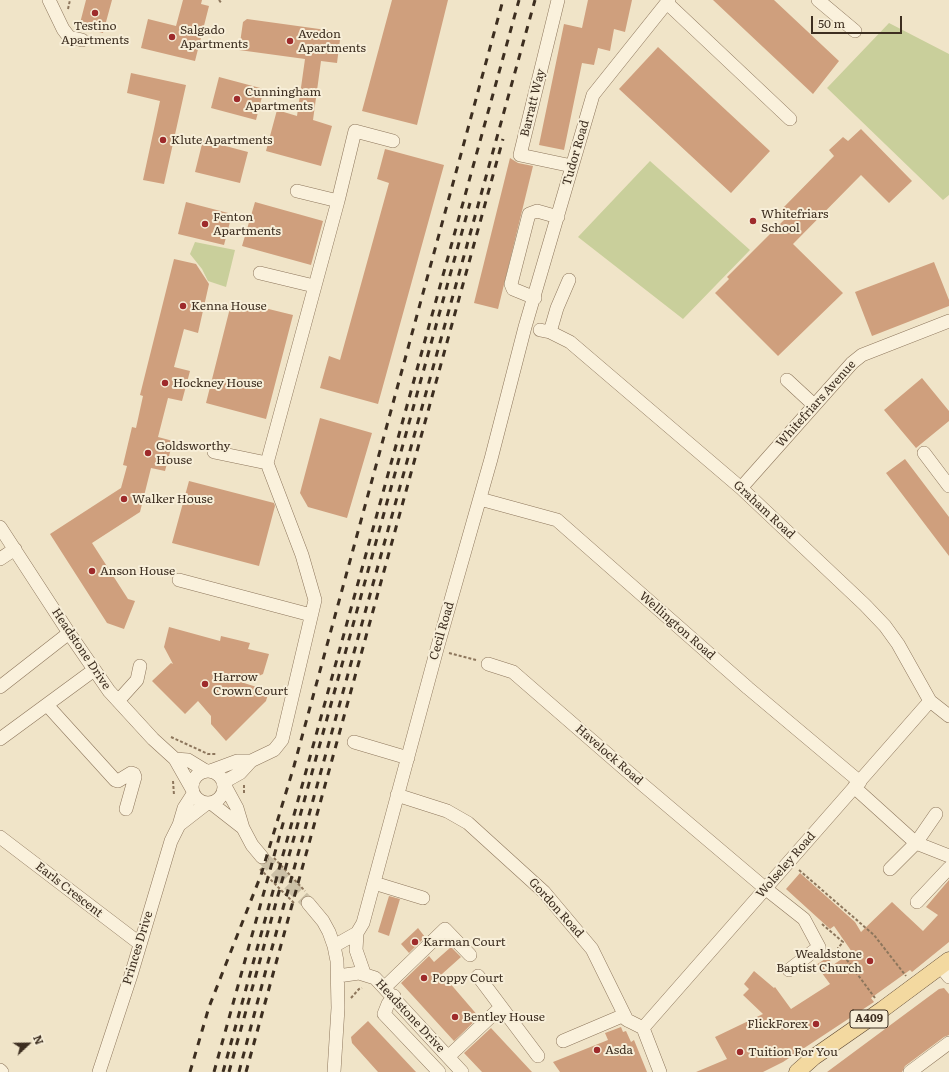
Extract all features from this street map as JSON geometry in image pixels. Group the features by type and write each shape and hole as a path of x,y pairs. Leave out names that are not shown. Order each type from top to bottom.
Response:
{"main road":[{"name":"A409","path":"798,1072 814,1057 913,987 946,968"}],"street":[{"path":"49,0 63,29 69,37 82,40"},
{"name":"Barratt Way","path":"558,0 520,155 572,166"},
{"path":"818,0 855,31"},
{"path":"668,2 790,119"},
{"name":"Tudor Road","path":"525,327 535,298 593,95 668,2"},
{"path":"224,783 240,773 251,761 274,750 282,740 315,600 302,555 267,464 338,201 355,131 393,140"},
{"path":"297,191 338,201"},
{"path":"535,298 513,289 511,284 530,214 537,211 558,217"},
{"path":"260,273 314,286"},
{"name":"Graham Road","path":"569,280 553,319 545,331 578,348 741,488 865,605 885,626 898,644 930,701 949,716"},
{"name":"Whitefriars Avenue","path":"741,488 852,363 862,355 949,321"},
{"name":"Cecil Road","path":"364,973 356,950 357,933 363,922 374,883 437,649 480,499 525,327"},
{"path":"787,380 814,405"},
{"path":"214,452 267,464"},
{"path":"924,453 949,486"},
{"name":"Wellington Road","path":"480,499 557,520 821,750 916,842 949,856"},
{"name":"Headstone Drive","path":"0,527 94,670 118,701 152,739 175,759 192,792"},
{"path":"0,559 15,549"},
{"path":"179,580 311,615"},
{"path":"0,687 69,633"},
{"name":"Havelock Road","path":"488,664 513,672 766,889 804,919 819,947 789,970"},
{"path":"118,701 137,680 140,666"},
{"path":"0,739 94,670"},
{"name":"Wolseley Road","path":"643,1028 930,701"},
{"path":"47,705 116,780 118,781 131,773 134,774 126,809"},
{"path":"354,742 408,758"},
{"name":"Headstone Drive","path":"175,759 188,760 208,771"},
{"path":"224,783 223,794 216,802 200,802 192,792 196,776 237,761 251,761"},
{"path":"208,771 219,775 237,808 242,828 252,845 266,855"},
{"name":"Princes Drive","path":"99,1072 131,975 139,944 171,841 192,792"},
{"name":"Gordon Road","path":"397,795 447,811 468,823 544,892 592,949 627,1020"},
{"path":"208,803 242,828"},
{"name":"Princes Drive","path":"179,825 208,803"},
{"path":"890,869 916,842 936,814"},
{"name":"Earls Crescent","path":"0,837 139,944"},
{"path":"917,902 949,868"},
{"path":"374,883 422,898"},
{"path":"308,900 323,921 334,946 338,976 334,1072"},
{"path":"440,1072 384,1014 388,1004 389,992 445,929 470,955"},
{"path":"334,946 357,933"},
{"name":"Headstone Drive","path":"338,976 364,973 375,978 462,1072"},
{"path":"478,976 538,1056"},
{"path":"448,1057 501,1007"},
{"path":"563,1041 622,1016 643,1028 660,1072"},
{"path":"910,1072 949,1043"}],"path":[{"path":"68,10 70,0"},
{"path":"219,0 222,4"},
{"path":"437,649 488,664"},
{"path":"165,734 208,754 223,753"},
{"path":"172,776 174,795"},
{"path":"245,782 245,799"},
{"path":"266,855 308,900"},
{"path":"790,862 874,935 913,987"},
{"path":"819,921 842,942 838,948 883,1009"},
{"path":"350,1000 359,989 365,987"}],"green space":[{"path":"889,23 949,54 949,195 943,200 827,88"},
{"path":"650,161 750,250 683,319 578,237"},
{"path":"195,242 235,250 226,287 208,281 202,269 190,254"}],"building":[{"name":"Testino Apartments","path":"86,0 112,0 103,33 79,27"},
{"name":"Salgado Apartments","path":"183,0 202,0 201,4 209,6 195,61 141,48 148,19 176,26"},
{"path":"392,0 448,0 417,125 362,111"},
{"path":"588,0 632,0 625,32 614,29 610,51 598,48 594,65 582,63 564,150 539,145 564,24 582,28"},
{"path":"713,0 774,0 839,61 813,94"},
{"path":"247,19 341,32 337,63 321,61 313,120 332,126 321,166 266,151 277,110 297,116 305,59 239,50 243,22"},
{"path":"658,47 770,151 731,193 619,89"},
{"name":"Klute Apartments","path":"131,73 186,85 164,184 143,180 160,101 127,93"},
{"name":"Cunningham Apartments","path":"219,77 264,89 256,120 211,108"},
{"path":"861,129 912,181 889,203 861,175 793,244 843,293 778,356 715,293 729,279 727,277 787,217 781,210 834,156 829,150 843,137 848,141"},
{"path":"203,140 248,152 240,183 195,172"},
{"path":"385,149 444,165 378,404 320,388 329,356 340,360 389,183 377,179"},
{"path":"510,158 518,163 533,166 498,309 474,303"},
{"name":"Fenton Apartments","path":"186,202 232,214 224,245 178,234"},
{"path":"255,202 323,221 311,265 242,246"},
{"path":"174,259 196,264 209,284 198,333 184,329 174,367 190,371 182,401 168,398 158,437 173,441 165,471 151,468 140,512 92,543 128,599 135,601 124,629 107,623 50,534 121,488 127,466 123,465 132,427 136,428 143,396 140,395"},
{"path":"934,262 949,300 949,306 872,336 855,292"},
{"path":"232,300 293,315 266,419 206,403"},
{"path":"922,378 949,411 949,421 916,448 884,410"},
{"path":"320,418 372,433 347,518 308,507 300,493"},
{"path":"905,459 949,517 949,556 886,473"},
{"path":"189,481 274,503 275,506 259,566 172,543"},
{"name":"Harrow Crown Court","path":"169,627 220,641 221,636 250,643 248,649 269,654 263,674 244,683 269,691 266,701 226,741 211,724 211,716 198,701 185,714 152,681 171,663 173,664 164,647"},
{"path":"800,873 855,922 861,932 892,902 923,931 938,915 926,907 949,880 949,942 912,972 910,970 871,998 874,1002 783,1062 763,1072 696,1072 727,1059 715,1037 763,1014 743,995 749,989 744,984 754,971 774,988 775,987 791,1009 830,984 816,965 828,957 833,965 852,952 834,926 830,929 786,889"},
{"path":"389,896 400,899 389,936 378,932"},
{"name":"Karman Court","path":"418,928 425,937 409,953 401,944"},
{"path":"451,947 461,957 442,974 479,1017 454,1041 401,983 429,956 434,962"},
{"path":"944,988 949,994 949,1035 944,1037 905,1066 902,1072 827,1072 939,989"},
{"path":"368,1021 416,1072 378,1072 352,1043 351,1037"},
{"path":"621,1027 623,1032 626,1031 631,1042 634,1040 647,1072 560,1072 553,1062 608,1040 605,1033"},
{"path":"491,1028 532,1072 482,1072 464,1053"}],"tunnel":[{"path":"262,857 308,903"}],"railway":[{"path":"190,1072 209,1007 261,875 294,766 503,0"},
{"path":"223,1072 519,0"},
{"path":"239,1072 267,966 535,0"},
{"path":"246,1072 503,139"},
{"path":"229,1072 470,203"},
{"path":"214,1072 284,820"}],"place":[{"name":"Testino Apartments","path":"95,13"},
{"name":"Salgado Apartments","path":"172,37"},
{"name":"Avedon Apartments","path":"290,41"},
{"name":"Cunningham Apartments","path":"237,99"},
{"name":"Klute Apartments","path":"163,140"},
{"name":"Whitefriars School","path":"753,221"},
{"name":"Fenton Apartments","path":"205,224"},
{"name":"Kenna House","path":"183,306"},
{"name":"Hockney House","path":"165,383"},
{"name":"Goldsworthy House","path":"148,453"},
{"name":"Walker House","path":"124,499"},
{"name":"Anson House","path":"92,571"},
{"name":"Harrow Crown Court","path":"205,684"},
{"name":"Karman Court","path":"415,942"},
{"name":"Wealdstone Baptist Church","path":"870,961"},
{"name":"Poppy Court","path":"424,978"},
{"name":"Bentley House","path":"455,1017"},
{"name":"FlickForex","path":"816,1024"},
{"name":"Asda","path":"597,1050"},
{"name":"Tuition For You","path":"740,1052"}]}
